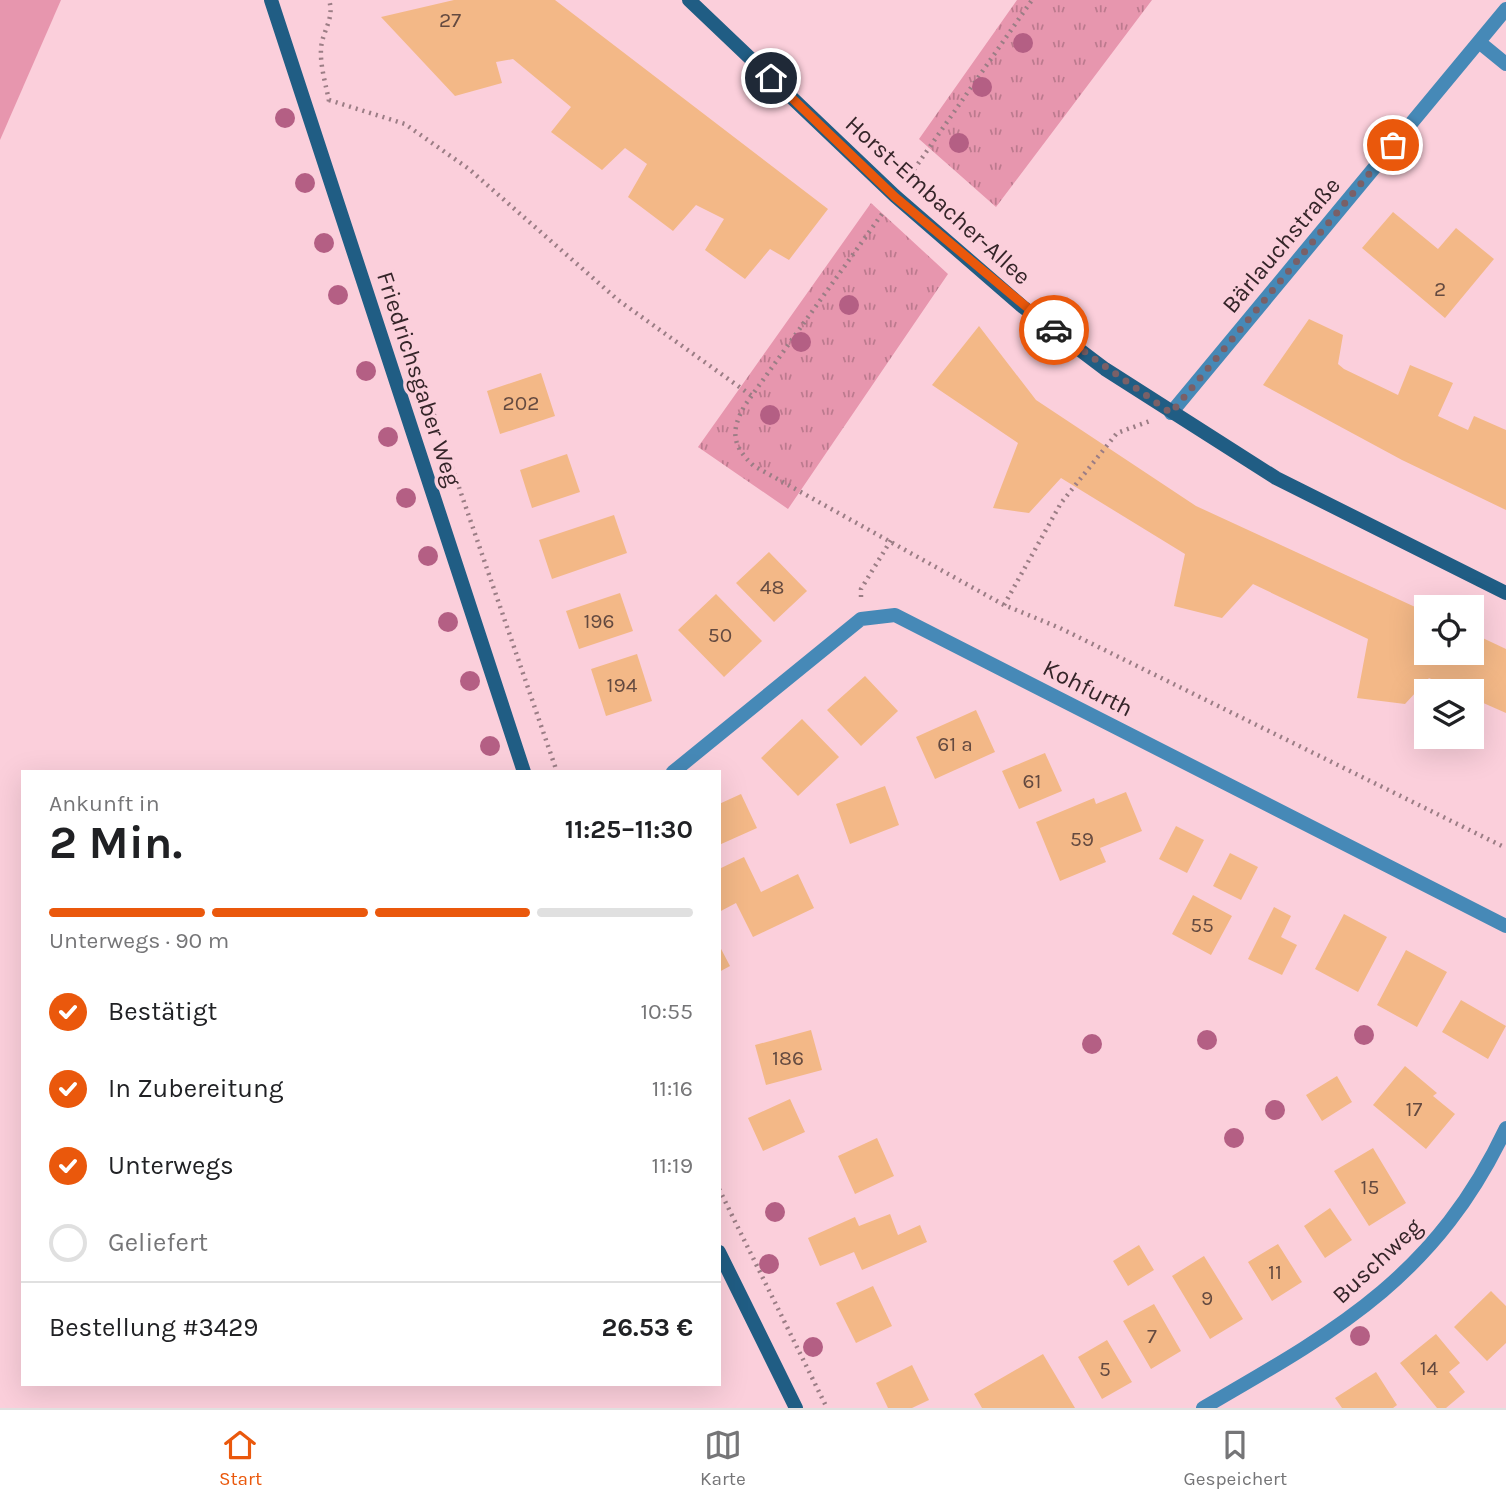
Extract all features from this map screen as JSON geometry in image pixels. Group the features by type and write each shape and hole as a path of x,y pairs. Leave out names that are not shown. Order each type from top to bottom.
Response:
{"street":[{"name":"Friedrichsgaber Weg","path":"271,0 523,770"},
{"name":"Horst-Embacher-Allee","path":"689,0 895,197 1023,307 1105,369 1276,478 1506,593"},
{"name":"Bärlauchstraße","path":"1171,413 1506,9"},
{"path":"1479,42 1506,64"},
{"name":"Kohfurth","path":"861,619 895,615 1506,926"},
{"path":"675,770 861,619"},
{"name":"Buschweg","path":"1203,1408 1339,1327 1390,1287 1439,1236 1473,1190 1506,1128"},
{"path":"721,1256 796,1408"}],"path":[{"path":"329,0 331,19 323,33 321,52 332,111"},
{"path":"1032,0 752,396 736,421 733,436 739,453 754,466 1004,605 1060,628 1506,848"},
{"path":"329,100 405,124 469,169 618,300 752,396"},
{"path":"408,340 556,770"},
{"path":"1004,605 1061,503 1117,433 1171,413"},
{"path":"861,619 861,589 891,540"},
{"path":"721,1193 827,1408"}],"green space":[{"path":"0,0 61,0 0,140"},
{"path":"1017,0 1152,0 996,207 919,139"},
{"path":"871,203 948,274 788,509 698,447"}],"building":[{"path":"454,0 555,0 828,209 789,260 770,249 745,279 705,250 724,219 696,205 673,231 628,197 647,164 625,148 602,170 551,132 571,107 513,59 496,62 502,83 455,96 381,17"},
{"path":"1393,212 1438,249 1456,228 1494,259 1445,318 1362,248"},
{"path":"1309,319 1343,335 1338,364 1344,369 1398,395 1410,365 1453,383 1438,416 1468,430 1474,416 1506,430 1506,510 1402,460 1263,385"},
{"path":"979,326 1036,400 1196,506 1414,606 1414,665 1484,665 1484,639 1506,649 1506,713 1484,703 1484,679 1414,679 1414,694 1405,704 1357,698 1368,639 1253,584 1222,618 1174,606 1185,554 1061,478 1029,513 993,508 1018,443 932,385"},
{"path":"541,373 555,416 500,434 487,391"},
{"path":"567,454 580,492 532,508 520,470"},
{"path":"614,515 627,553 552,579 539,540"},
{"path":"769,552 807,591 774,622 736,583"},
{"path":"620,593 633,631 579,649 566,611"},
{"path":"716,594 762,641 724,677 678,630"},
{"path":"637,654 652,701 606,716 591,669"},
{"path":"865,676 898,711 861,746 827,710"},
{"path":"976,710 995,752 935,779 916,737"},
{"path":"802,719 839,757 798,796 761,758"},
{"path":"1045,753 1062,791 1019,809 1002,771"},
{"path":"885,786 899,825 850,844 836,804"},
{"path":"1126,792 1142,831 1100,848 1106,862 1060,881 1036,822 1094,798 1096,804"},
{"path":"741,794 757,828 721,844 721,803"},
{"path":"1176,826 1204,840 1187,873 1159,859"},
{"path":"1230,853 1258,867 1241,900 1213,886"},
{"path":"744,857 761,892 798,874 814,908 753,937 736,903 721,911 721,868"},
{"path":"1193,895 1232,916 1211,955 1172,934"},
{"path":"1274,907 1291,916 1281,937 1297,945 1282,975 1248,959"},
{"path":"1344,914 1387,937 1358,992 1315,969"},
{"path":"721,949 730,966 721,971"},
{"path":"1406,950 1447,972 1417,1027 1377,1005"},
{"path":"1461,1000 1506,1026 1488,1059 1442,1032"},
{"path":"811,1030 822,1070 766,1085 755,1045"},
{"path":"1405,1066 1437,1093 1433,1096 1455,1114 1426,1149 1373,1105"},
{"path":"1337,1076 1352,1102 1322,1121 1306,1095"},
{"path":"790,1099 805,1132 763,1151 748,1118"},
{"path":"877,1138 894,1176 855,1194 838,1156"},
{"path":"1373,1148 1406,1203 1369,1226 1334,1171"},
{"path":"1330,1208 1352,1240 1325,1258 1304,1226"},
{"path":"890,1214 898,1235 920,1225 927,1242 862,1270 854,1252 820,1266 808,1238 855,1217 859,1226"},
{"path":"1278,1244 1302,1282 1272,1301 1248,1262"},
{"path":"1139,1245 1154,1270 1128,1286 1113,1261"},
{"path":"1204,1256 1243,1319 1210,1339 1172,1276"},
{"path":"873,1286 892,1326 856,1343 836,1303"},
{"path":"1491,1291 1506,1306 1506,1343 1487,1361 1454,1327"},
{"path":"1154,1304 1181,1351 1151,1369 1123,1321"},
{"path":"1436,1334 1460,1363 1449,1372 1465,1392 1446,1408 1437,1408 1400,1363"},
{"path":"1107,1340 1132,1382 1102,1399 1078,1357"},
{"path":"1043,1354 1075,1408 982,1408 974,1394"},
{"path":"912,1365 929,1400 912,1408 888,1408 876,1383"},
{"path":"1376,1372 1397,1405 1393,1408 1342,1408 1335,1398"}],"way so far":[{"path":"1054,330 1105,369 1171,413 1393,145"}],"route":[{"path":"771,78 895,197 1023,307 1054,330"}]}
